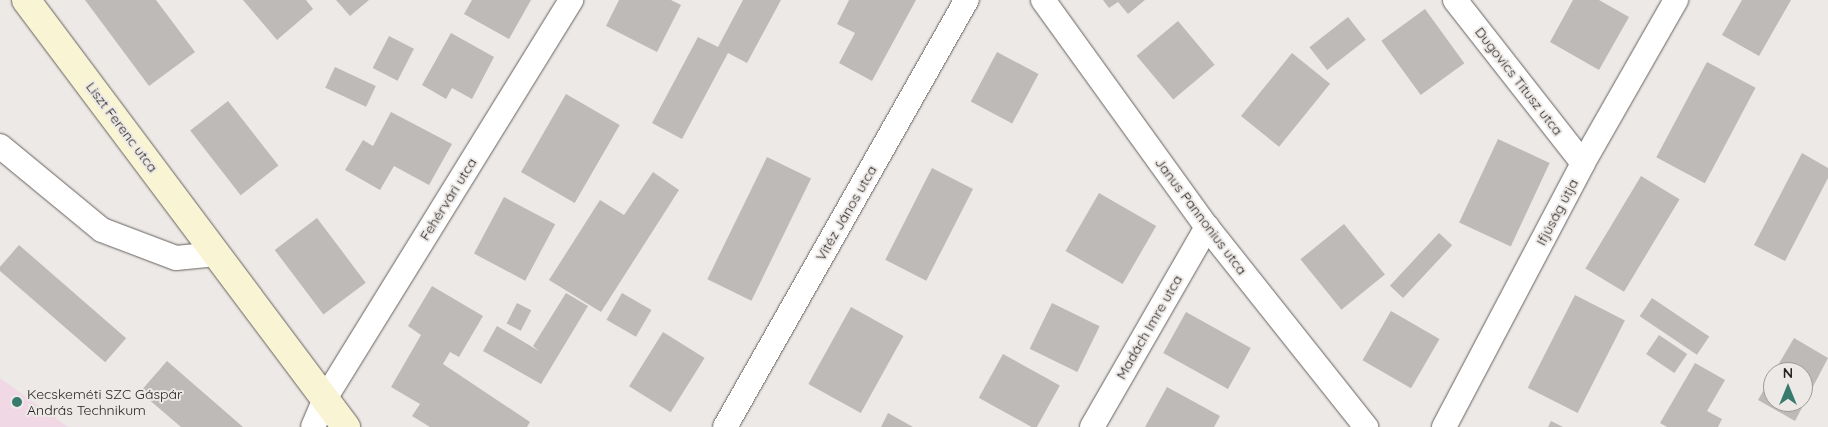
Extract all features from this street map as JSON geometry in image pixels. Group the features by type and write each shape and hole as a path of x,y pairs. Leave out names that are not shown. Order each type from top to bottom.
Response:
{"street":[{"name":"Liszt Ferenc utca","path":"26,0 326,397 346,427"},
{"name":"Fehérvári utca","path":"313,427 326,397 571,0"},
{"name":"Vitéz János utca","path":"724,427 967,0"},
{"name":"Janus Pannonius utca","path":"1043,0 1207,227 1366,427"},
{"name":"Dugovics Titusz utca","path":"1455,0 1583,163"},
{"name":"Ifjúság útja","path":"1444,427 1583,163 1676,0"},
{"path":"0,146 102,230 176,258 218,254"},
{"name":"Madách Imre utca","path":"1092,427 1207,227"}],"shaded area":[{"name":"Kecskeméti SZC Gáspár András Technikum","path":"0,378 68,427 0,427"}],"building":[{"path":"85,0 156,0 195,52 149,86"},
{"path":"243,0 306,0 313,9 277,40"},
{"path":"336,0 369,0 350,16"},
{"path":"472,0 531,0 509,39 464,14"},
{"path":"619,0 671,0 681,5 657,52 606,26"},
{"path":"743,0 781,0 747,63 728,53 682,139 652,123 698,37 718,47"},
{"path":"849,0 916,0 872,81 839,63 855,33 837,24"},
{"path":"1103,0 1145,0 1128,14 1118,2 1109,8"},
{"path":"1573,0 1599,0 1629,17 1599,70 1550,42"},
{"path":"1742,0 1791,0 1759,56 1722,35"},
{"path":"1425,9 1464,63 1421,95 1381,41"},
{"path":"1348,17 1366,40 1327,70 1309,47"},
{"path":"1178,21 1215,65 1173,99 1137,56"},
{"path":"451,33 494,57 472,99 452,88 446,99 422,85"},
{"path":"389,36 414,49 398,81 373,68"},
{"path":"997,52 1038,74 1012,124 971,101"},
{"path":"1292,53 1330,84 1279,147 1241,116"},
{"path":"1707,62 1756,88 1705,183 1656,157"},
{"path":"335,67 376,86 366,107 325,88"},
{"path":"566,94 620,125 575,203 521,172"},
{"path":"228,101 278,166 241,195 190,131"},
{"path":"391,112 452,144 429,185 394,166 380,190 345,170 363,140 373,146"},
{"path":"1498,139 1550,163 1511,246 1459,222"},
{"path":"1802,153 1828,168 1828,178 1785,261 1754,245"},
{"path":"767,157 811,178 751,301 707,279"},
{"path":"932,168 973,189 926,281 885,260"},
{"path":"653,172 679,190 601,312 549,280 600,200 624,215"},
{"path":"1641,176 1680,199 1624,292 1585,269"},
{"path":"1099,193 1156,226 1123,284 1066,251"},
{"path":"504,197 555,224 525,281 474,254"},
{"path":"317,218 366,283 323,315 275,250"},
{"path":"1344,224 1385,275 1341,310 1300,259"},
{"path":"1439,233 1452,245 1403,298 1390,286"},
{"path":"19,245 126,338 105,362 0,271 0,267"},
{"path":"432,286 483,316 459,357 450,352 443,364 530,422 527,427 430,427 412,416 420,404 391,387 421,335 408,326"},
{"path":"566,293 588,306 541,384 483,351 497,326 539,351 533,346"},
{"path":"622,293 651,310 636,337 606,320"},
{"path":"1575,295 1625,320 1578,413 1528,388"},
{"path":"1652,298 1709,337 1697,355 1640,316"},
{"path":"517,303 531,310 521,331 507,323"},
{"path":"1052,303 1100,326 1077,372 1030,349"},
{"path":"851,307 903,336 861,413 808,384"},
{"path":"1391,311 1439,339 1411,388 1362,360"},
{"path":"1186,312 1251,348 1228,389 1163,353"},
{"path":"663,332 705,358 671,412 629,386"},
{"path":"1659,335 1687,354 1674,373 1646,354"},
{"path":"1794,338 1828,358 1813,387 1813,362 1780,362"},
{"path":"1003,354 1060,386 1037,427 1032,427 979,398"},
{"path":"167,361 243,427 181,427 140,392"},
{"path":"1695,363 1725,380 1707,411 1722,419 1718,427 1667,427 1660,423"},
{"path":"1167,387 1220,416 1214,427 1145,427"},
{"path":"1763,391 1763,403 1758,400"},
{"path":"1779,412 1800,412 1795,421"},
{"path":"888,413 913,427 881,427"},
{"path":"1551,421 1563,427 1548,427"}],"place":[{"name":"Kecskeméti SZC Gáspár András Technikum","path":"17,402"}]}
